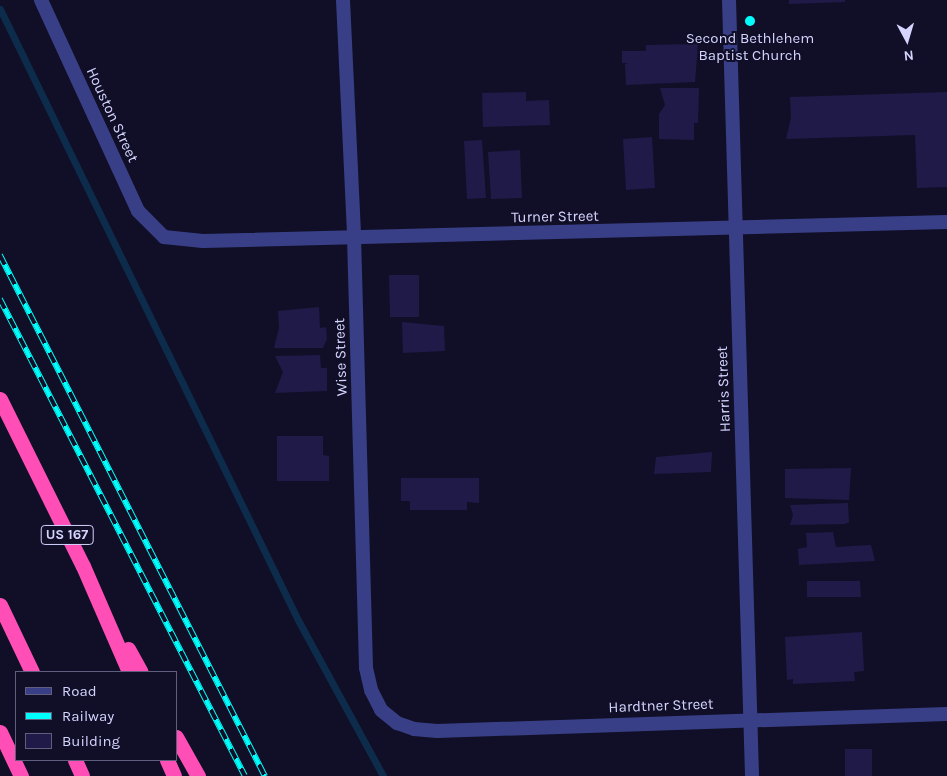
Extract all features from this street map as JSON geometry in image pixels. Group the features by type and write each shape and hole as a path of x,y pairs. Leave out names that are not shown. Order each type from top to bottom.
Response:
{"highway":[{"name":"US 167","path":"0,400 83,566 129,671"},
{"path":"83,566 140,671"},
{"path":"0,605 32,671"},
{"path":"0,732 21,776"},
{"path":"178,741 198,776"},
{"path":"74,761 82,776"},
{"path":"167,761 174,776"}],"street":[{"name":"Houston Street","path":"41,0 138,210 164,237"},
{"name":"Wise Street","path":"343,0 354,237 366,668 371,690 381,710"},
{"name":"Harris Street","path":"728,0 752,776"},
{"name":"Turner Street","path":"164,237 203,242 947,222"},
{"name":"Hardtner Street","path":"381,710 397,722 414,729 437,731 751,719 947,714"}],"building":[{"path":"789,0 845,0 845,2 789,4"},
{"path":"698,44 695,82 626,85 625,64 628,63 622,63 622,51 646,51 646,45"},
{"path":"660,88 699,88 698,123 694,123 694,140 659,139 659,114 665,105"},
{"path":"526,92 526,101 549,100 550,125 483,127 482,93"},
{"path":"947,92 947,187 917,188 915,135 786,139 791,118 790,97"},
{"path":"652,137 655,188 626,190 623,139"},
{"path":"482,140 486,198 467,199 464,141"},
{"path":"520,150 522,198 491,199 488,152"},
{"path":"389,275 419,275 419,317 390,317"},
{"path":"319,307 320,328 326,327 327,339 323,348 274,348 279,328 278,311"},
{"path":"402,322 444,326 445,351 403,353"},
{"path":"320,355 321,368 327,368 327,391 275,393 283,372 275,356"},
{"path":"277,436 323,436 323,455 329,456 329,481 277,481"},
{"path":"712,452 711,472 654,474 656,457"},
{"path":"851,468 849,500 785,498 785,469"},
{"path":"401,478 479,478 479,503 467,502 467,510 410,510 410,501 401,501"},
{"path":"848,503 849,522 845,524 790,525 793,515 790,505"},
{"path":"833,532 836,547 871,545 875,561 799,565 798,549 807,547 806,533"},
{"path":"807,581 860,581 861,597 807,597"},
{"path":"862,632 864,671 854,672 855,681 793,684 793,679 787,680 785,637"},
{"path":"845,749 872,749 872,776 845,776"}],"waterway":[{"path":"0,9 298,620 383,776"}],"railway":[{"path":"0,255 265,776"},
{"path":"0,299 245,776"}],"place":[{"name":"Second Bethlehem Baptist Church","path":"750,21"}]}
